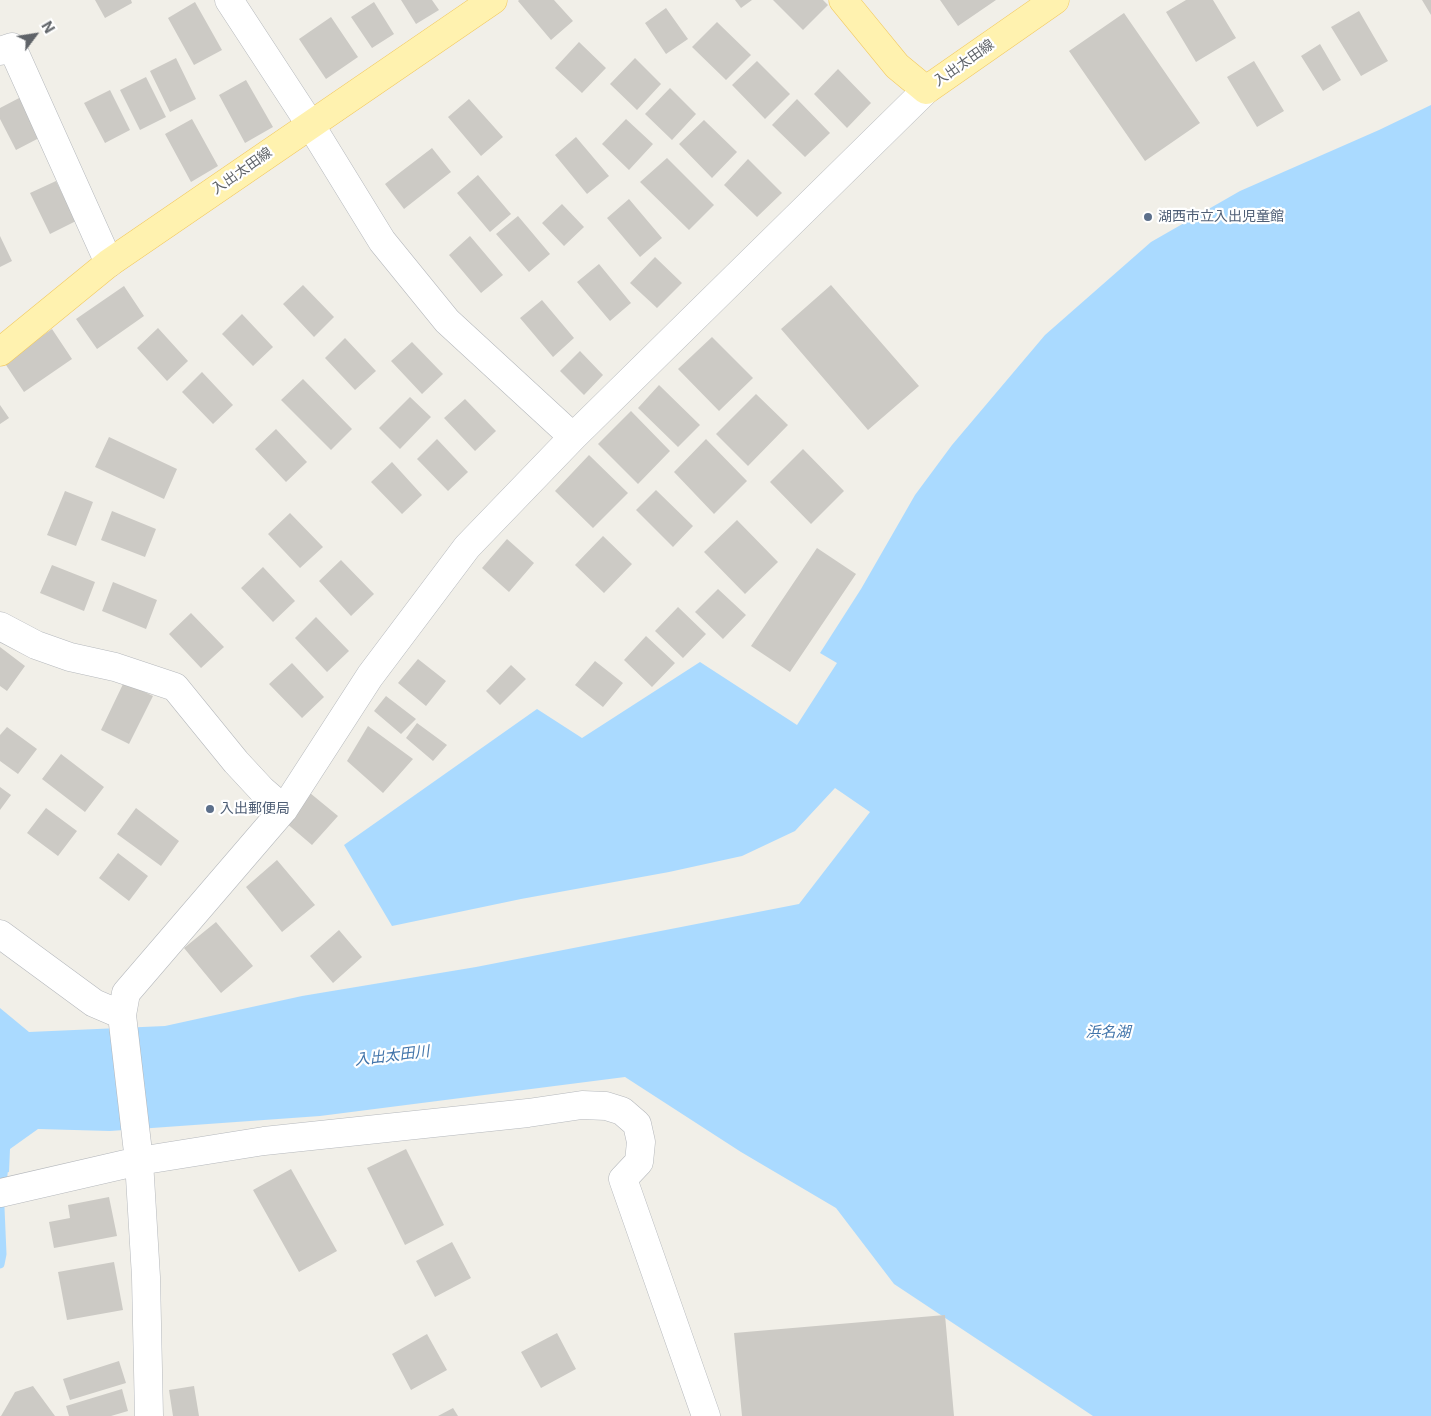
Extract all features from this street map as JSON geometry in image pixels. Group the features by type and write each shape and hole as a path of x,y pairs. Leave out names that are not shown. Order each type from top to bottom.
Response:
{"main road":[{"name":"入出太田線","path":"0,352 109,263 493,0"},
{"name":"入出太田線","path":"843,0 897,66 926,90 1055,0"}],"street":[{"path":"229,0 310,124 382,241 448,321 573,436"},
{"path":"0,51 12,47 109,263"},
{"path":"149,1416 146,1277 139,1161 122,1015 126,993 284,808 370,676 467,547 573,436 926,90"},
{"path":"0,626 36,646 70,657 115,667 175,687 236,762 262,790 284,808"},
{"path":"0,934 94,1002 122,1015"},
{"path":"0,1193 139,1161 264,1141 528,1113 582,1105 606,1106 622,1111 637,1124 641,1142 639,1162 623,1179 706,1416"}],"water":[{"name":"浜名湖","path":"1431,105 1431,1416 1093,1416 894,1284 836,1208 741,1152 625,1077 320,1116 110,1131 38,1129 10,1149 9,1172 0,1174 0,1008 29,1032 165,1026 302,996 476,967 799,904 870,812 835,788 795,831 742,856 392,926 344,845 537,709 582,738 700,662 797,725 837,663 820,653 861,589 915,495 952,445 1045,335 1151,242 1240,191"}],"building":[{"path":"95,0 131,0 132,3 105,18"},
{"path":"401,0 432,0 439,10 416,24"},
{"path":"519,0 554,0 573,21 551,40"},
{"path":"735,0 752,0 741,8"},
{"path":"773,0 823,0 828,5 803,30"},
{"path":"940,0 996,0 958,26"},
{"path":"1186,0 1213,0 1236,38 1196,62 1166,12"},
{"path":"1422,0 1431,0 1431,15"},
{"path":"195,2 222,50 194,65 168,18"},
{"path":"374,2 394,34 372,48 351,17"},
{"path":"666,8 688,39 666,54 645,23"},
{"path":"1359,11 1388,61 1361,76 1331,27"},
{"path":"1124,13 1200,123 1145,161 1069,51"},
{"path":"331,17 358,57 326,79 299,39"},
{"path":"717,22 751,55 726,80 692,47"},
{"path":"579,42 606,68 582,93 555,68"},
{"path":"1320,44 1341,80 1323,91 1301,56"},
{"path":"176,58 196,99 170,112 150,71"},
{"path":"635,58 661,84 637,110 610,84"},
{"path":"757,61 790,94 765,119 732,85"},
{"path":"1254,61 1284,111 1257,127 1227,77"},
{"path":"838,69 871,103 847,128 814,94"},
{"path":"146,77 166,117 140,130 120,90"},
{"path":"246,80 273,127 245,143 219,95"},
{"path":"670,88 696,114 672,140 645,114"},
{"path":"110,90 130,130 105,143 84,103"},
{"path":"21,97 41,137 16,150 0,119 0,108"},
{"path":"469,99 503,137 481,156 448,117"},
{"path":"797,99 830,133 805,157 772,125"},
{"path":"192,119 218,166 191,182 165,134"},
{"path":"626,119 653,144 629,170 602,144"},
{"path":"704,120 737,152 712,178 679,144"},
{"path":"576,137 609,176 587,194 555,155"},
{"path":"432,148 451,172 404,209 385,184"},
{"path":"667,158 714,205 689,230 640,182"},
{"path":"748,159 782,193 757,217 724,185"},
{"path":"478,175 511,214 490,232 457,193"},
{"path":"56,181 76,221 50,234 30,193"},
{"path":"629,199 662,238 640,257 607,218"},
{"path":"562,204 584,227 564,246 542,223"},
{"path":"518,216 550,254 529,272 496,234"},
{"path":"0,236 12,261 0,267"},
{"path":"470,236 503,275 481,293 449,255"},
{"path":"655,257 682,283 657,308 630,283"},
{"path":"599,264 631,303 610,321 577,282"},
{"path":"303,285 334,317 314,337 283,304"},
{"path":"831,285 919,386 868,430 781,329"},
{"path":"124,286 144,316 97,349 76,319"},
{"path":"542,300 574,338 553,357 520,318"},
{"path":"242,314 273,347 253,366 222,334"},
{"path":"158,328 188,361 167,381 137,348"},
{"path":"52,329 72,359 24,392 4,362"},
{"path":"712,337 753,378 719,411 678,369"},
{"path":"345,338 376,371 355,390 325,358"},
{"path":"412,342 443,374 422,394 391,361"},
{"path":"580,351 603,375 584,395 560,371"},
{"path":"202,372 233,405 213,424 182,392"},
{"path":"303,379 352,429 331,450 281,400"},
{"path":"659,385 700,425 678,447 638,408"},
{"path":"756,394 788,425 748,466 716,434"},
{"path":"410,397 431,417 400,449 379,428"},
{"path":"465,399 496,431 475,451 444,418"},
{"path":"0,405 9,418 0,424"},
{"path":"631,411 670,451 638,484 598,444"},
{"path":"276,429 307,462 286,482 255,449"},
{"path":"109,437 177,469 164,499 95,467"},
{"path":"437,439 468,472 448,491 417,459"},
{"path":"706,439 747,481 714,514 674,472"},
{"path":"803,449 844,491 811,524 770,482"},
{"path":"589,455 628,493 593,528 555,491"},
{"path":"392,462 422,495 402,514 371,482"},
{"path":"656,490 693,526 673,547 636,510"},
{"path":"65,491 93,502 76,546 47,535"},
{"path":"112,511 156,529 145,557 101,540"},
{"path":"290,513 323,547 300,568 268,534"},
{"path":"737,520 778,562 745,594 704,552"},
{"path":"603,536 632,564 604,593 575,565"},
{"path":"507,539 534,563 509,592 482,568"},
{"path":"817,548 856,574 790,672 751,646"},
{"path":"341,560 374,594 351,616 319,581"},
{"path":"52,565 95,582 84,611 40,593"},
{"path":"263,567 295,601 273,622 241,588"},
{"path":"113,582 157,600 146,629 102,611"},
{"path":"718,589 746,615 723,639 695,612"},
{"path":"678,607 706,634 683,658 655,631"},
{"path":"191,613 224,647 201,668 169,634"},
{"path":"316,617 349,651 327,672 295,638"},
{"path":"646,636 675,663 652,687 624,660"},
{"path":"0,647 25,666 7,691 0,686"},
{"path":"418,659 446,681 426,706 398,683"},
{"path":"595,661 623,683 603,707 575,685"},
{"path":"292,663 324,697 302,718 269,684"},
{"path":"511,665 526,679 500,705 486,691"},
{"path":"124,682 153,696 129,744 101,730"},
{"path":"386,696 416,719 401,734 374,711"},
{"path":"417,723 447,745 433,761 406,738"},
{"path":"368,726 413,759 383,793 347,761"},
{"path":"7,727 37,749 18,774 0,761 0,735"},
{"path":"61,754 104,787 85,812 42,779"},
{"path":"0,787 11,795 0,810"},
{"path":"310,793 338,816 312,845 285,822"},
{"path":"46,808 77,831 58,856 27,833"},
{"path":"136,808 179,841 161,866 117,834"},
{"path":"118,853 148,876 129,901 99,878"},
{"path":"277,860 315,905 282,932 246,887"},
{"path":"216,922 253,966 221,993 184,948"},
{"path":"339,930 362,957 333,983 310,956"},
{"path":"406,1149 444,1225 405,1245 367,1168"},
{"path":"291,1169 337,1251 299,1272 253,1190"},
{"path":"109,1197 117,1236 54,1248 49,1222 70,1218 68,1205"},
{"path":"452,1242 471,1278 435,1297 416,1261"},
{"path":"114,1262 123,1310 67,1320 58,1272"},
{"path":"945,1315 954,1416 742,1416 734,1333"},
{"path":"557,1333 576,1369 541,1388 521,1352"},
{"path":"427,1334 447,1370 411,1390 392,1354"},
{"path":"119,1361 126,1383 70,1400 63,1379"},
{"path":"33,1386 55,1416 1,1416 15,1392"},
{"path":"194,1386 199,1416 173,1416 169,1390"},
{"path":"122,1389 128,1411 111,1416 69,1416 66,1406"},
{"path":"453,1408 458,1416 438,1416"}],"waterway":[{"path":"0,1264 2,1254 0,1208 4,1163"}],"place":[{"name":"湖西市立入出児童館","path":"1148,217"},
{"name":"入出郵便局","path":"210,809"}],"water label":[{"name":"入出太田川","path":"392,1056"}]}
